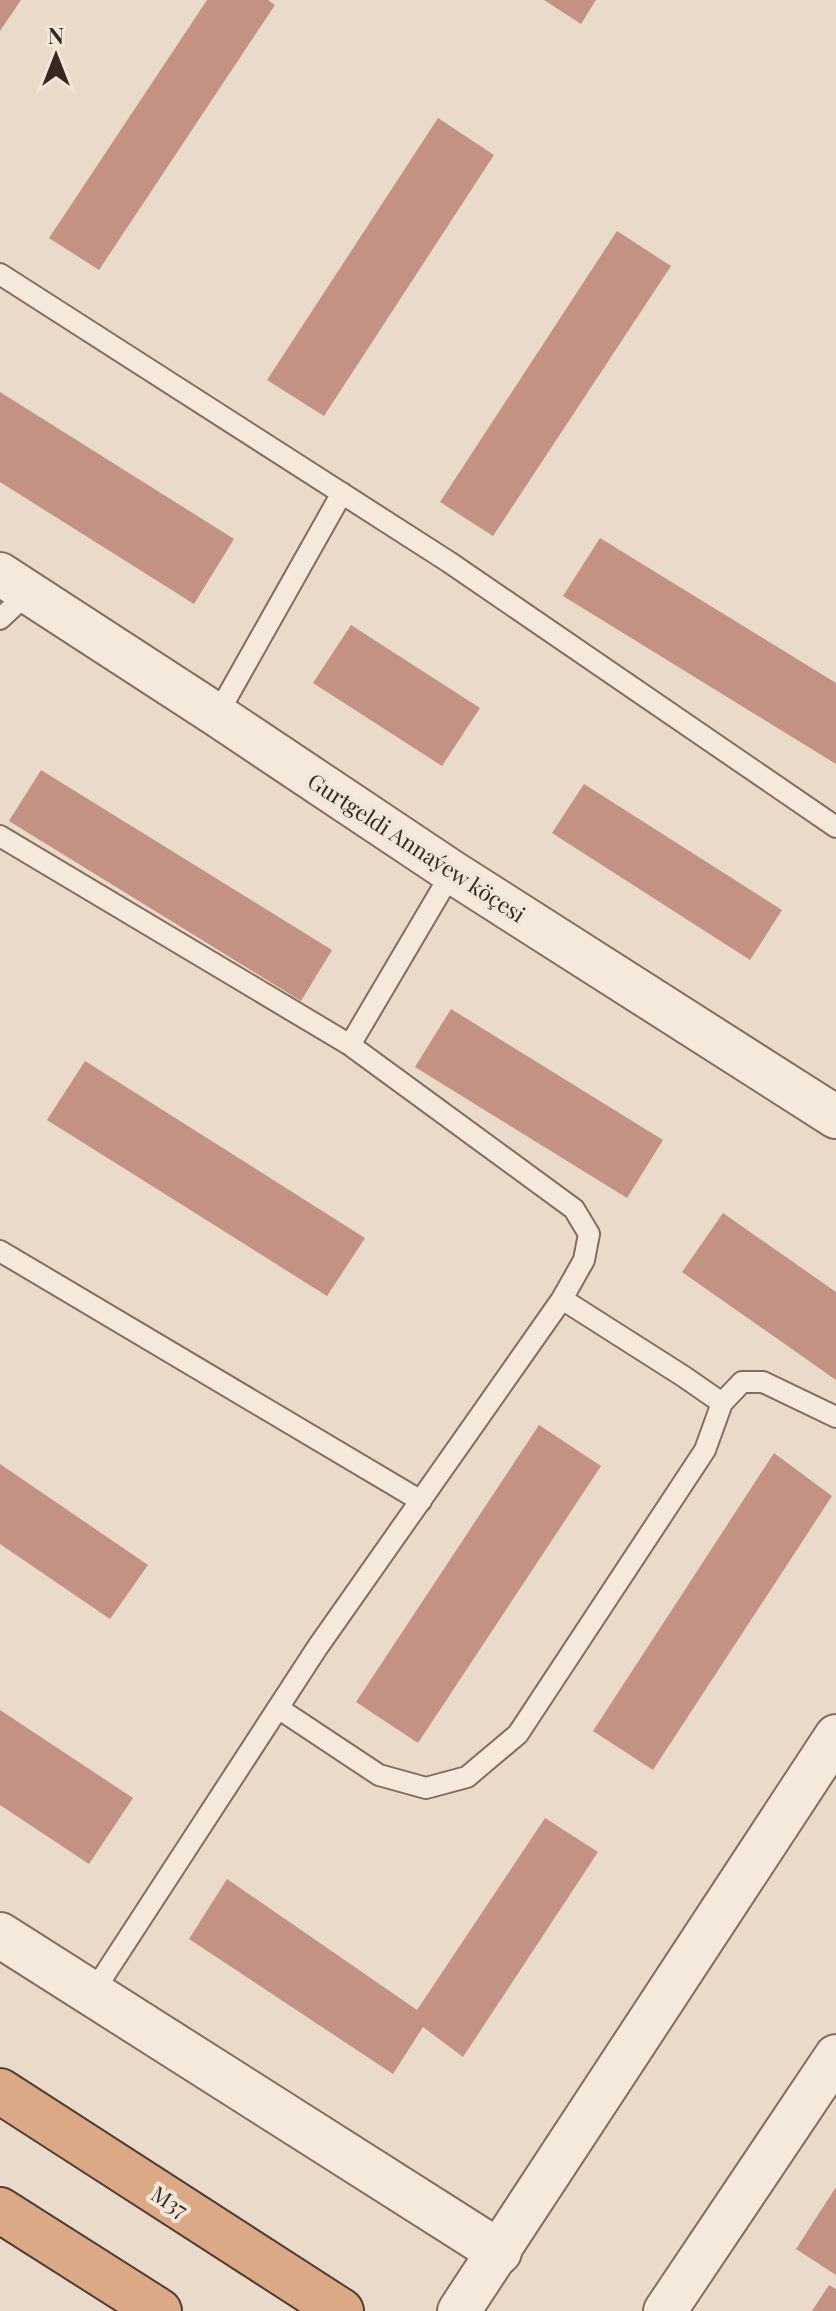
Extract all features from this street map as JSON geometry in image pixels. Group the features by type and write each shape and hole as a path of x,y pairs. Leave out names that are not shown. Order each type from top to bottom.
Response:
{"highway":[{"name":"M37","path":"0,2091 341,2311"},
{"path":"0,2210 159,2311"}],"street":[{"name":"Gurtgeldi Annaýew köçesi","path":"10,595 217,715 452,872 836,1117"},
{"path":"459,2311 836,1736"},
{"path":"0,1935 499,2252"},
{"path":"665,2311 836,2056"}],"lane":[{"path":"0,274 449,562 836,827"},
{"path":"217,715 342,493"},
{"path":"0,836 350,1045 574,1209 589,1234 584,1260 562,1299 278,1708 92,1994"},
{"path":"350,1045 452,872"},
{"path":"0,1251 421,1501"},
{"path":"562,1299 722,1403"},
{"path":"278,1708 379,1775 426,1788 467,1777 518,1734 705,1450 722,1403 742,1382 763,1382 836,1417"}],"building":[{"path":"0,0 21,0 0,31"},
{"path":"207,0 268,0 275,5 99,270 49,238"},
{"path":"544,0 596,0 581,24"},
{"path":"438,118 494,155 324,416 267,380"},
{"path":"617,231 671,266 493,536 440,502"},
{"path":"0,392 234,539 194,604 0,482"},
{"path":"600,538 836,683 836,764 563,596"},
{"path":"351,625 480,708 442,766 313,683"},
{"path":"41,770 332,950 301,1001 9,821"},
{"path":"584,784 782,910 750,960 552,833"},
{"path":"451,1009 663,1140 627,1198 415,1067"},
{"path":"85,1061 365,1238 327,1296 47,1120"},
{"path":"723,1213 836,1292 836,1380 682,1272"},
{"path":"539,1425 601,1466 418,1743 356,1702"},
{"path":"774,1453 832,1496 653,1770 593,1731"},
{"path":"0,1464 148,1565 110,1619 0,1544"},
{"path":"0,1710 133,1798 89,1864 0,1805"},
{"path":"545,1818 598,1852 463,2057 423,2027 393,2074 189,1939 227,1879 417,2010"},
{"path":"836,2187 836,2275 796,2249"},
{"path":"829,2285 836,2289 836,2311 812,2311"}]}
